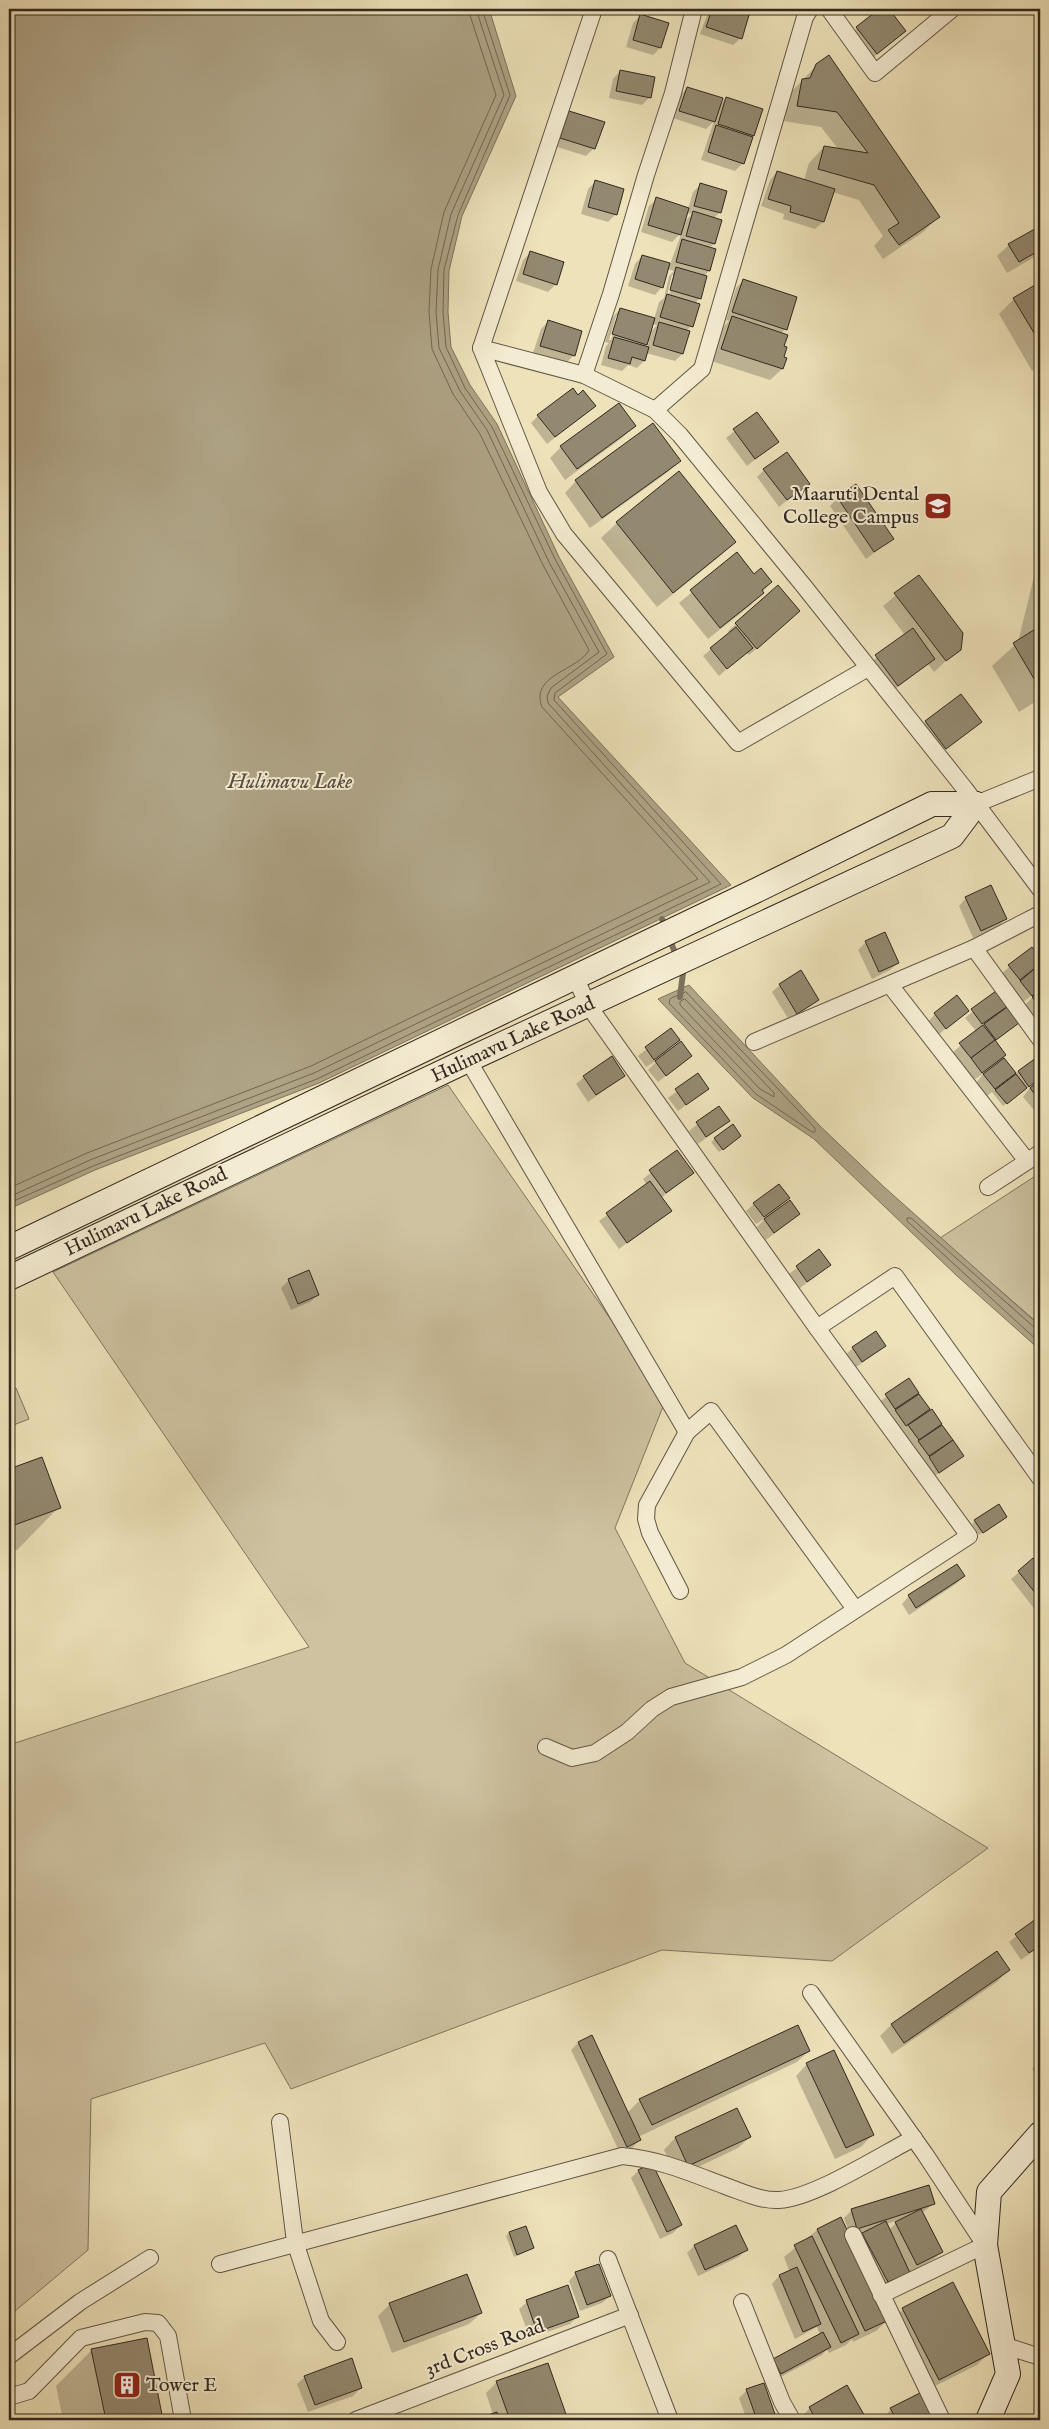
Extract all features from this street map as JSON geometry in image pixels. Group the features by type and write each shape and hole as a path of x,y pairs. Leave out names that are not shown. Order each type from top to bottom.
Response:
{"main road":[{"name":"Hulimavu Lake Road","path":"9,1248 623,955 932,804 976,804"},
{"name":"Hulimavu Lake Road","path":"9,1278 468,1060 952,836 976,804"},
{"path":"988,2420 1008,2374 985,2245 990,2192 1040,2134"}],"street":[{"path":"594,9 481,348 539,492 564,534 738,743 868,668"},
{"path":"584,375 612,294 646,175 673,93 694,9"},
{"path":"655,410 702,369 805,17 810,9"},
{"path":"829,9 875,73 952,9"},
{"path":"481,348 584,375 655,410 687,443 868,668 976,804 1040,889"},
{"path":"976,804 1040,778"},
{"path":"754,1042 974,948 1040,914"},
{"path":"974,948 1040,1039"},
{"path":"546,1747 572,1758 595,1752 627,1732 652,1709 671,1697 742,1677 786,1655 969,1536 817,1328 588,1005 575,977"},
{"path":"890,985 1034,1157 988,1187"},
{"path":"468,1060 687,1432"},
{"path":"817,1328 895,1276 1040,1478"},
{"path":"680,1591 650,1533 646,1520 647,1506 687,1432 711,1411 855,1610"},
{"path":"811,1993 914,2138 985,2245 881,2294"},
{"path":"280,2122 295,2242 322,2321 337,2342"},
{"path":"220,2264 295,2242 622,2156 643,2158 662,2163 760,2198 778,2200 801,2197 914,2138"},
{"path":"853,2235 942,2420"},
{"path":"9,2356 80,2302 150,2258"},
{"path":"608,2259 670,2420"},
{"path":"742,2302 782,2402 792,2420"},
{"name":"3rd Cross Road","path":"356,2420 630,2315"},
{"path":"9,2397 29,2391 82,2338 145,2322 158,2323 168,2336 183,2420"},
{"path":"1003,2344 1040,2357"}],"shaded area":[{"path":"448,1085 666,1399 615,1528 685,1663 988,1848 832,1961 662,1950 291,2089 265,2043 91,2099 88,2250 9,2316 9,1745 309,1647 53,1272"},
{"path":"1040,1173 1040,1325 940,1238"},
{"path":"16,1388 29,1419 11,1426 9,1421 9,1391"}],"water":[{"name":"Hulimavu Lake","path":"9,9 485,9 491,15 516,96 462,216 449,271 448,312 451,347 470,385 497,424 559,557 614,657 558,697 731,885 319,1083 95,1170 9,1209"},
{"path":"689,985 819,1125 883,1186 1040,1326 1040,1350 956,1275 814,1139 753,1098 658,999"}],"building":[{"path":"712,9 729,9 749,15 742,39 706,27"},
{"path":"879,9 889,9 906,31 877,54 856,27"},
{"path":"640,14 669,23 661,48 633,40"},
{"path":"829,55 940,217 899,245 888,230 899,223 874,185 818,169 824,146 868,153 837,112 797,106 802,79 810,78 816,64"},
{"path":"620,70 655,77 651,98 616,91"},
{"path":"687,87 723,98 715,122 679,111"},
{"path":"726,97 763,109 754,136 718,124"},
{"path":"569,111 605,122 595,149 560,138"},
{"path":"716,125 753,137 744,164 708,152"},
{"path":"777,171 835,189 824,222 790,212 791,206 768,199"},
{"path":"595,180 624,189 617,215 588,207"},
{"path":"700,183 727,191 721,213 694,206"},
{"path":"656,197 689,208 681,235 648,225"},
{"path":"693,211 722,220 715,244 686,236"},
{"path":"1040,226 1040,250 1019,262 1008,244"},
{"path":"682,239 716,249 710,271 676,262"},
{"path":"530,251 564,262 557,285 523,274"},
{"path":"642,255 670,263 663,288 635,279"},
{"path":"676,267 707,276 701,299 670,290"},
{"path":"743,279 797,297 787,330 732,312"},
{"path":"1040,282 1040,343 1013,298"},
{"path":"667,294 700,304 693,327 660,317"},
{"path":"620,308 655,318 647,345 612,334"},
{"path":"732,316 788,335 784,346 787,347 784,357 787,358 783,369 721,349"},
{"path":"548,320 582,331 575,356 540,346"},
{"path":"659,322 690,331 683,354 653,345"},
{"path":"614,337 649,347 645,361 632,357 630,364 608,358"},
{"path":"573,388 578,395 583,390 596,406 555,437 537,415"},
{"path":"619,403 636,426 577,469 560,446"},
{"path":"757,412 779,442 755,459 733,429"},
{"path":"653,423 681,461 602,518 575,480"},
{"path":"787,452 810,484 787,500 763,469"},
{"path":"679,471 736,542 673,593 616,522"},
{"path":"856,484 894,539 874,552 837,497"},
{"path":"737,552 754,574 761,568 772,582 762,590 764,593 720,628 690,590"},
{"path":"919,575 963,633 961,650 946,661 894,593"},
{"path":"778,585 800,611 757,649 735,623"},
{"path":"1040,616 1040,689 1013,643 1037,628"},
{"path":"736,627 753,648 727,669 710,648"},
{"path":"913,628 935,659 898,686 875,655"},
{"path":"961,694 982,722 946,749 925,721"},
{"path":"991,885 1007,919 981,931 965,897"},
{"path":"885,932 899,963 879,972 865,941"},
{"path":"1032,947 1040,957 1040,964 1020,980 1008,965"},
{"path":"1040,964 1040,989 1032,996 1020,981"},
{"path":"801,970 819,1000 797,1014 779,984"},
{"path":"1040,990 1040,1007 1032,997"},
{"path":"996,991 1008,1006 982,1024 971,1009"},
{"path":"957,995 969,1011 946,1029 934,1013"},
{"path":"1007,1007 1019,1023 996,1040 984,1024"},
{"path":"983,1025 995,1040 971,1058 959,1043"},
{"path":"671,1028 680,1040 654,1060 645,1047"},
{"path":"995,1040 1006,1055 982,1073 971,1058"},
{"path":"681,1041 692,1056 666,1076 655,1061"},
{"path":"1040,1055 1040,1078 1029,1087 1018,1071"},
{"path":"612,1056 625,1076 596,1095 583,1076"},
{"path":"1004,1058 1016,1073 995,1089 983,1074"},
{"path":"698,1073 709,1089 686,1105 675,1089"},
{"path":"1016,1074 1027,1088 1007,1104 995,1090"},
{"path":"1040,1080 1040,1101 1030,1088"},
{"path":"719,1106 730,1121 706,1137 696,1122"},
{"path":"733,1124 741,1136 723,1150 714,1138"},
{"path":"677,1150 694,1173 666,1193 649,1170"},
{"path":"650,1181 672,1211 627,1243 606,1213"},
{"path":"779,1184 790,1198 764,1217 753,1203"},
{"path":"790,1200 800,1214 774,1233 764,1219"},
{"path":"819,1249 831,1265 807,1282 796,1266"},
{"path":"309,1270 319,1295 298,1304 288,1279"},
{"path":"876,1331 886,1346 862,1362 852,1347"},
{"path":"909,1378 919,1393 895,1409 885,1394"},
{"path":"919,1394 930,1409 906,1426 895,1410"},
{"path":"932,1409 942,1424 919,1440 908,1425"},
{"path":"942,1425 953,1440 929,1456 918,1441"},
{"path":"953,1440 964,1456 939,1473 929,1457"},
{"path":"42,1457 61,1508 9,1527 9,1469"},
{"path":"999,1504 1007,1517 983,1533 974,1520"},
{"path":"1033,1558 1040,1567 1040,1599 1018,1571"},
{"path":"957,1564 965,1576 916,1608 908,1595"},
{"path":"1040,1916 1040,1946 1029,1953 1015,1934"},
{"path":"997,1951 1010,1970 904,2043 891,2024"},
{"path":"798,2025 810,2051 652,2125 639,2099"},
{"path":"592,2035 641,2140 627,2147 578,2042"},
{"path":"834,2050 874,2135 846,2148 806,2063"},
{"path":"737,2108 751,2137 688,2166 675,2137"},
{"path":"652,2163 682,2225 667,2232 638,2170"},
{"path":"929,2185 935,2204 857,2229 851,2209"},
{"path":"921,2209 943,2252 917,2265 895,2222"},
{"path":"841,2217 889,2320 865,2331 817,2229"},
{"path":"886,2221 910,2273 888,2282 862,2233"},
{"path":"736,2225 748,2250 705,2270 694,2245"},
{"path":"526,2226 534,2248 517,2255 509,2232"},
{"path":"812,2236 859,2334 841,2343 794,2245"},
{"path":"599,2264 611,2296 587,2305 575,2272"},
{"path":"797,2267 821,2324 803,2332 779,2275"},
{"path":"467,2274 482,2313 404,2342 389,2303"},
{"path":"953,2282 990,2354 939,2380 902,2308"},
{"path":"568,2285 579,2317 537,2332 526,2300"},
{"path":"823,2332 831,2347 781,2374 773,2359"},
{"name":"Tower E","path":"147,2338 163,2420 106,2420 91,2349"},
{"path":"352,2358 362,2388 315,2405 304,2376"},
{"path":"548,2363 568,2420 510,2420 496,2381"},
{"path":"764,2383 777,2420 757,2420 746,2389"},
{"path":"847,2385 867,2420 816,2420 809,2407"},
{"path":"920,2393 935,2420 897,2420 890,2408"},
{"path":"497,2412 500,2420 479,2420 479,2418"}],"waterway":[{"path":"662,919 677,958"},
{"path":"680,997 683,973 681,967"}],"place":[{"name":"Maaruti Dental College Campus","path":"938,506"},
{"name":"Tower E","path":"127,2385"}]}
